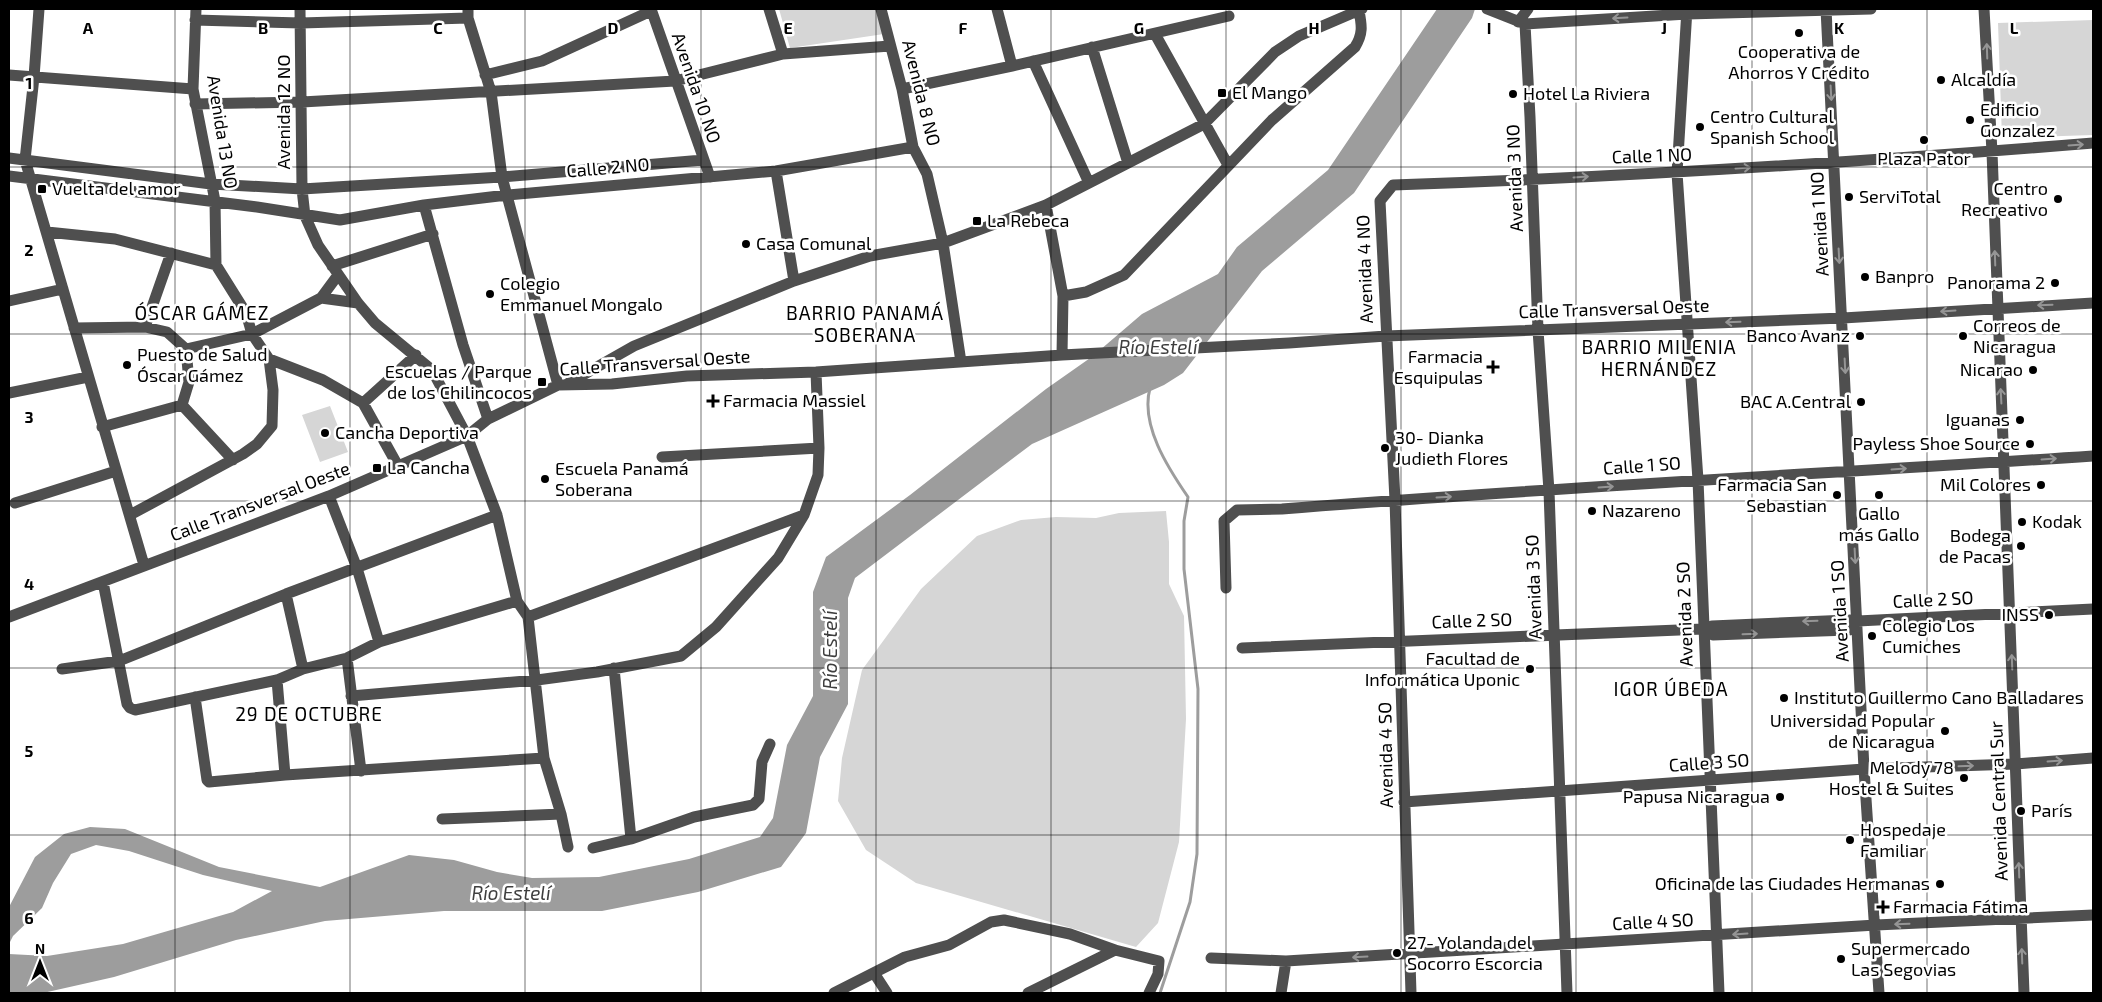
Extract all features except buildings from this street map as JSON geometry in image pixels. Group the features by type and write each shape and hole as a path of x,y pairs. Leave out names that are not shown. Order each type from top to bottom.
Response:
{"street":[{"path":"39,9 25,160 144,565"},
{"name":"Avenida 12 NO","path":"300,9 302,189 305,216 318,245 358,303 375,323 432,370 467,436 497,515 517,601"},
{"path":"769,9 784,54"},
{"name":"Avenida 8 NO","path":"881,9 902,89 913,147 927,174 943,244 962,362"},
{"path":"997,9 1012,66"},
{"path":"1487,9 1521,23 1687,12 1871,9"},
{"path":"1521,23 1528,9"},
{"name":"Avenida 1 NO","path":"1826,9 1843,318"},
{"name":"Avenida Central Sur","path":"1984,9 1992,152 1996,307 2004,462 2024,993"},
{"path":"485,75 542,61 651,10"},
{"name":"Avenida 10 NO","path":"651,10 710,177"},
{"path":"196,14 301,22 468,13 491,92 502,177 562,385 634,346 794,281 870,256 943,244 1046,205 1204,124 1275,52 1298,36 1360,10 1361,38 1355,47 1272,120 1124,275 1086,292 1063,296"},
{"name":"Avenida 2 SO","path":"1687,12 1677,173 1698,480 1719,993"},
{"name":"Avenida 13 NO","path":"196,14 193,89 215,201 216,265"},
{"path":"902,89 1012,66 1229,16"},
{"name":"Avenida 3 NO","path":"1521,23 1532,180 1538,330"},
{"path":"1155,34 1228,165"},
{"path":"195,104 302,102 675,82 784,54 890,46"},
{"path":"1092,47 1128,163"},
{"path":"1033,61 1088,183"},
{"path":"9,75 193,89"},
{"name":"Calle 1 NO","path":"1380,201 1393,185 1677,173 2093,144"},
{"name":"Calle 2 NO","path":"9,176 215,201 340,220 424,204 776,171 913,147"},
{"path":"9,158 212,184 302,189 502,177 703,160"},
{"path":"776,171 794,281"},
{"name":"Avenida 4 NO","path":"1380,201 1386,336"},
{"path":"424,204 463,345 488,419"},
{"path":"1046,205 1063,296 1065,355"},
{"path":"47,232 115,239 216,265 246,313 252,334 269,359 273,390 272,426 258,444 233,460 130,514"},
{"path":"186,349 252,334 321,298 335,271 433,234"},
{"path":"145,327 171,253"},
{"path":"9,301 63,289"},
{"path":"321,298 358,303"},
{"name":"Calle Transversal Oeste","path":"9,617 330,496 467,436 488,419 562,385 612,384 687,376 816,372 1386,336 1843,318 1996,307 2093,303"},
{"name":"Avenida 1 SO","path":"1843,318 1864,770 1876,925 1879,993"},
{"path":"74,328 145,327 166,332 186,349 189,382 182,405"},
{"name":"Avenida 3 SO","path":"1538,330 1549,491 1567,993"},
{"name":"Avenida 4 SO","path":"1386,336 1395,500 1411,993"},
{"path":"363,403 416,355"},
{"path":"269,359 323,380 363,403 398,466"},
{"path":"351,696 536,680 681,656 716,627 778,558 804,515 818,475 819,448 816,372"},
{"path":"9,393 88,377"},
{"path":"102,427 182,405"},
{"path":"182,405 233,460"},
{"path":"662,457 819,448"},
{"name":"Calle 1 SO","path":"1226,588 1224,521 1237,510 1282,509 1698,480 2093,456"},
{"path":"15,503 116,471"},
{"path":"330,496 357,568 379,642"},
{"path":"62,669 119,661 286,594 497,515"},
{"path":"528,617 804,515"},
{"path":"103,582 127,704 130,708 136,710 277,680 304,669 347,658 379,642 517,601 528,617 544,758 562,814 568,847"},
{"path":"286,594 304,669"},
{"name":"Calle 2 SO","path":"1242,648 1703,629 1712,626 1858,621 2093,609"},
{"path":"347,658 361,771"},
{"path":"614,668 630,839"},
{"path":"277,680 285,775"},
{"path":"195,697 208,781 544,758"},
{"path":"593,848 630,839 694,817 752,805 757,802 760,795 762,762 770,744"},
{"name":"Calle 3 SO","path":"1404,802 1864,770 2016,764 2093,758"},
{"path":"442,819 562,814"},
{"name":"Calle 4 SO","path":"1211,958 1286,961 1876,925 2093,915"},
{"path":"834,993 906,958 949,944 991,922 1004,920 1070,934 1115,950 1159,961 1158,974 1149,993"},
{"path":"1028,993 1115,950"},
{"path":"1281,993 1286,961"},
{"path":"874,973 886,993"}],"shaded area":[{"path":"779,9 876,9 884,34 790,48"},
{"path":"2093,20 2093,135 2002,138 1998,23"},
{"name":"Cancha Deportiva","path":"330,406 348,452 320,462 302,415"},
{"path":"1166,511 1169,542 1169,584 1184,616 1186,719 1179,842 1158,923 1136,947 916,883 866,850 838,801 842,758 862,670 921,589 977,536 1021,520 1056,517 1096,518 1119,513"}],"water":[{"name":"Río Estelí","path":"1437,9 1475,9 1472,18 1354,193 1262,271 1183,373 1164,385 1032,444 855,578 848,598 848,704 820,757 806,833 781,867 698,892 602,911 444,911 325,921 236,940 114,977 43,993 9,992 9,954 47,956 123,944 233,912 272,891 203,875 129,851 96,845 71,854 53,883 42,908 13,936 9,944 9,907 35,857 64,834 90,827 125,829 219,867 320,887 409,855 454,860 497,872 532,878 599,877 689,859 760,837 773,818 787,745 813,696 813,592 826,557 910,495 1046,389 1093,356 1142,314 1218,274 1237,247 1328,170"}],"waterway":[{"path":"1150,388 1148,402 1152,431 1172,473 1188,497 1184,521 1184,569 1198,689 1197,854 1190,902 1160,993"}],"place":[{"name":"Cooperativa de Ahorros Y Crédito","path":"1799,33"},
{"name":"Alcaldía","path":"1941,80"},
{"name":"El Mango","path":"1222,93"},
{"name":"Hotel La Riviera","path":"1513,94"},
{"name":"Edificio Gonzalez","path":"1970,120"},
{"name":"Centro Cultural Spanish School","path":"1700,127"},
{"name":"Plaza Pator","path":"1924,140"},
{"name":"Vuelta del amor","path":"42,189"},
{"name":"ServiTotal","path":"1849,197"},
{"name":"Centro Recreativo","path":"2058,199"},
{"name":"La Rebeca","path":"977,221"},
{"name":"Casa Comunal","path":"746,244"},
{"name":"Banpro","path":"1865,277"},
{"name":"Panorama 2","path":"2055,283"},
{"name":"Colegio Emmanuel Mongalo","path":"490,294"},
{"name":"Banco Avanz","path":"1860,336"},
{"name":"Correos de Nicaragua","path":"1963,336"},
{"name":"Puesto de Salud Óscar Gámez","path":"127,365"},
{"name":"Farmacia Esquipulas","path":"1493,367"},
{"name":"Nicarao","path":"2033,370"},
{"name":"Escuelas / Parque de los Chilincocos","path":"542,382"},
{"name":"Farmacia Massiel","path":"713,401"},
{"name":"BAC A.Central","path":"1861,402"},
{"name":"Iguanas","path":"2020,420"},
{"name":"Cancha Deportiva","path":"325,433"},
{"name":"Payless Shoe Source","path":"2030,444"},
{"name":"30- Dianka Judieth Flores","path":"1385,448"},
{"name":"La Cancha","path":"377,468"},
{"name":"Escuela Panamá Soberana","path":"545,479"},
{"name":"Mil Colores","path":"2041,485"},
{"name":"Farmacia San Sebastian","path":"1837,495"},
{"name":"Gallo más Gallo","path":"1879,495"},
{"name":"Nazareno","path":"1592,511"},
{"name":"Kodak","path":"2022,522"},
{"name":"Bodega de Pacas","path":"2021,546"},
{"name":"INSS","path":"2049,615"},
{"name":"Colegio Los Cumiches","path":"1872,636"},
{"name":"Facultad de Informática Uponic","path":"1530,669"},
{"name":"Instituto Guillermo Cano Balladares","path":"1784,698"},
{"name":"Universidad Popular de Nicaragua","path":"1945,731"},
{"name":"Melody 78 Hostel & Suites","path":"1964,778"},
{"name":"Papusa Nicaragua","path":"1780,797"},
{"name":"París","path":"2021,811"},
{"name":"Hospedaje Familiar","path":"1850,840"},
{"name":"Oficina de las Ciudades Hermanas","path":"1940,884"},
{"name":"Farmacia Fátima","path":"1883,907"},
{"name":"27- Yolanda del Socorro Escorcia","path":"1397,953"},
{"name":"Supermercado Las Segovias","path":"1841,959"}],"district":[{"name":"ÓSCAR GÁMEZ","path":"202,313"},
{"name":"BARRIO PANAMÁ SOBERANA","path":"865,324"},
{"name":"BARRIO MILENIA HERNÁNDEZ","path":"1659,358"},
{"name":"IGOR ÚBEDA","path":"1671,689"},
{"name":"29 DE OCTUBRE","path":"309,714"}]}
